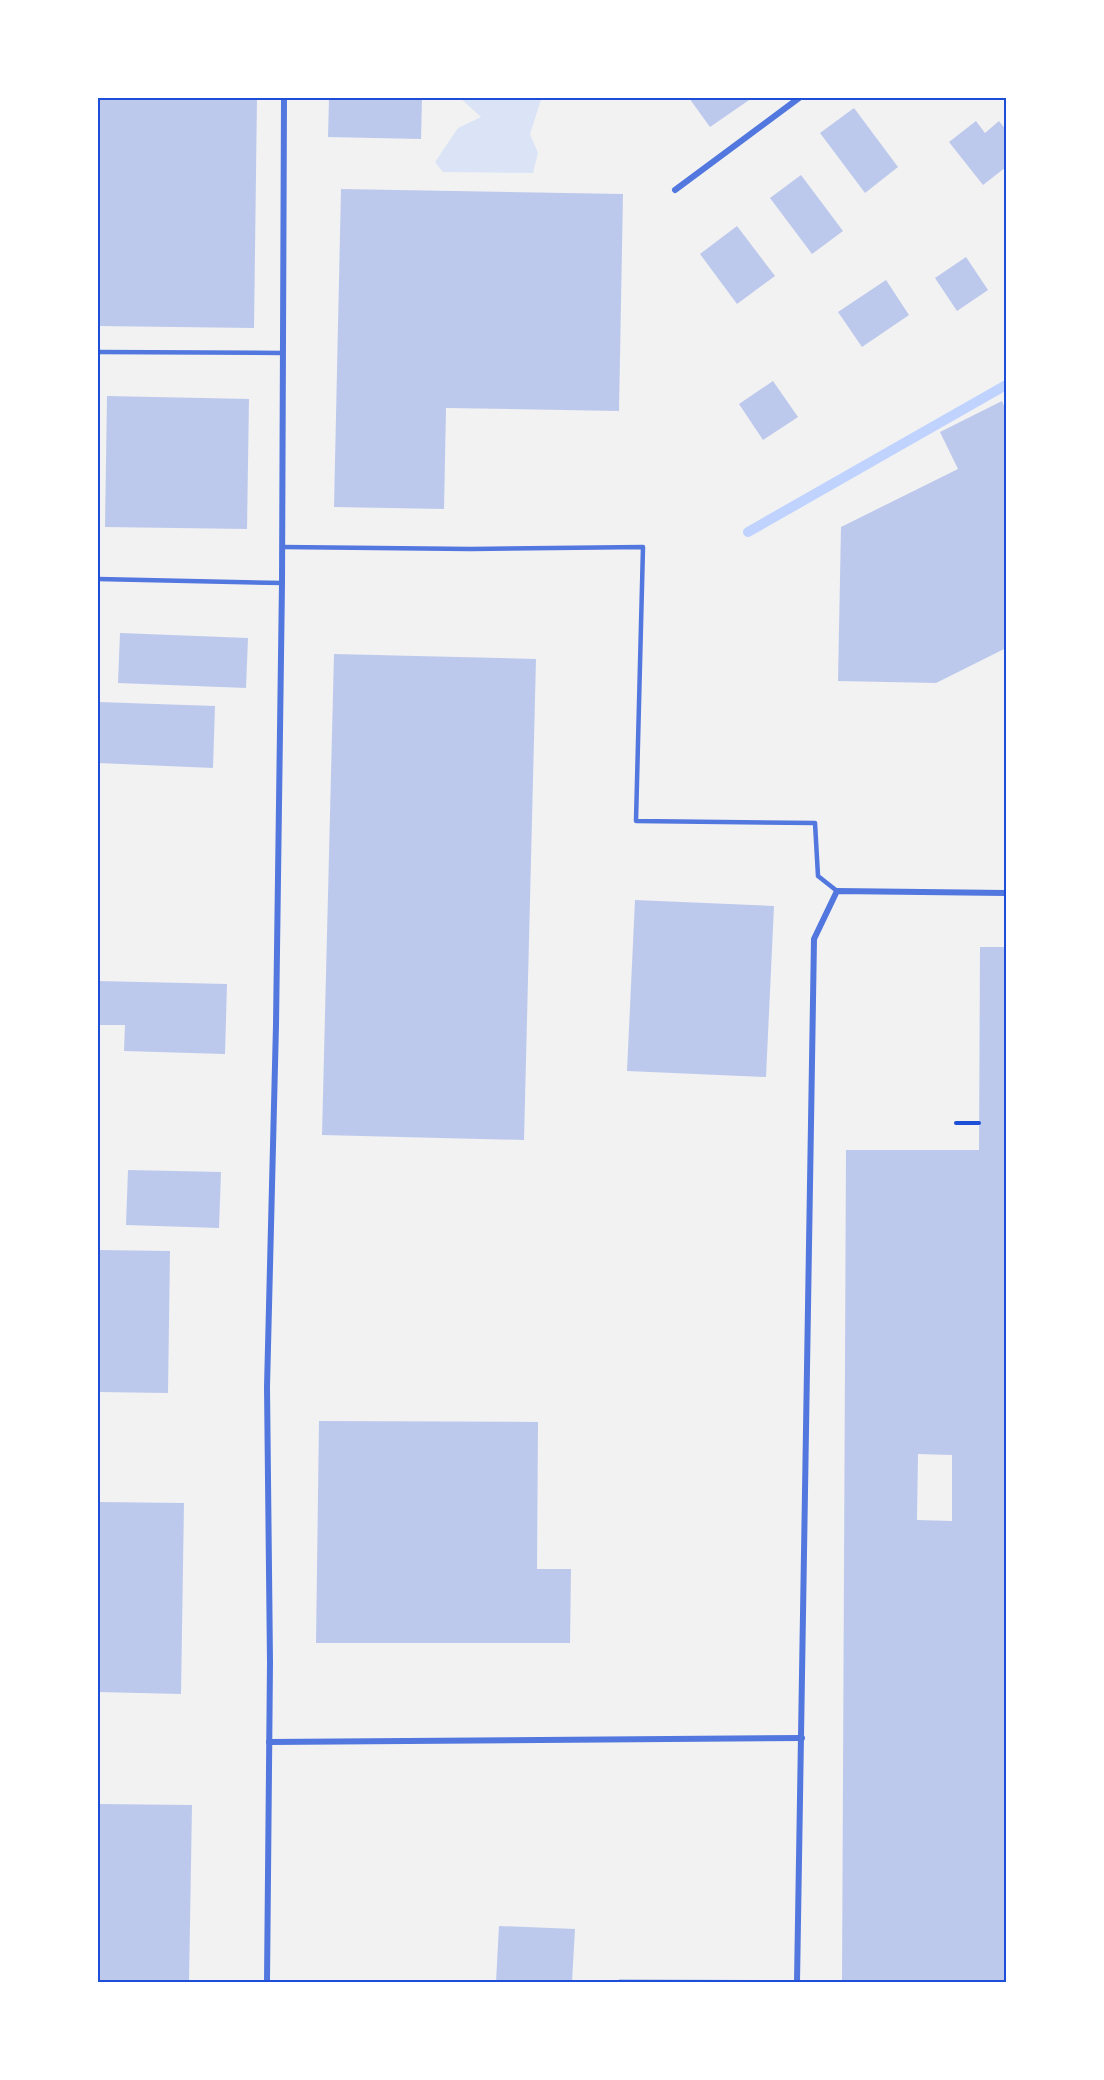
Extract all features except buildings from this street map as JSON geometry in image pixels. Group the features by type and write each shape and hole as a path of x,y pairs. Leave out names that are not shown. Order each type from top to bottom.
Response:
{"street":[{"path":"267,1983 269,1742 267,1387 276,1025 282,584 284,98"},
{"path":"675,190 799,98"},
{"path":"797,1983 814,939 837,891 1006,893"},
{"path":"269,1742 802,1738"}],"lane":[{"path":"98,352 283,353"},
{"path":"282,547 471,549 643,547 636,821 815,824 818,876 837,891"},
{"path":"98,579 282,584"}],"path":[{"path":"956,1123 979,1123"}],"shaded area":[{"path":"460,98 538,98 541,100 530,134 538,153 533,173 443,172 435,162 458,128 481,117"}],"waterway":[{"path":"748,532 1006,385"}]}
